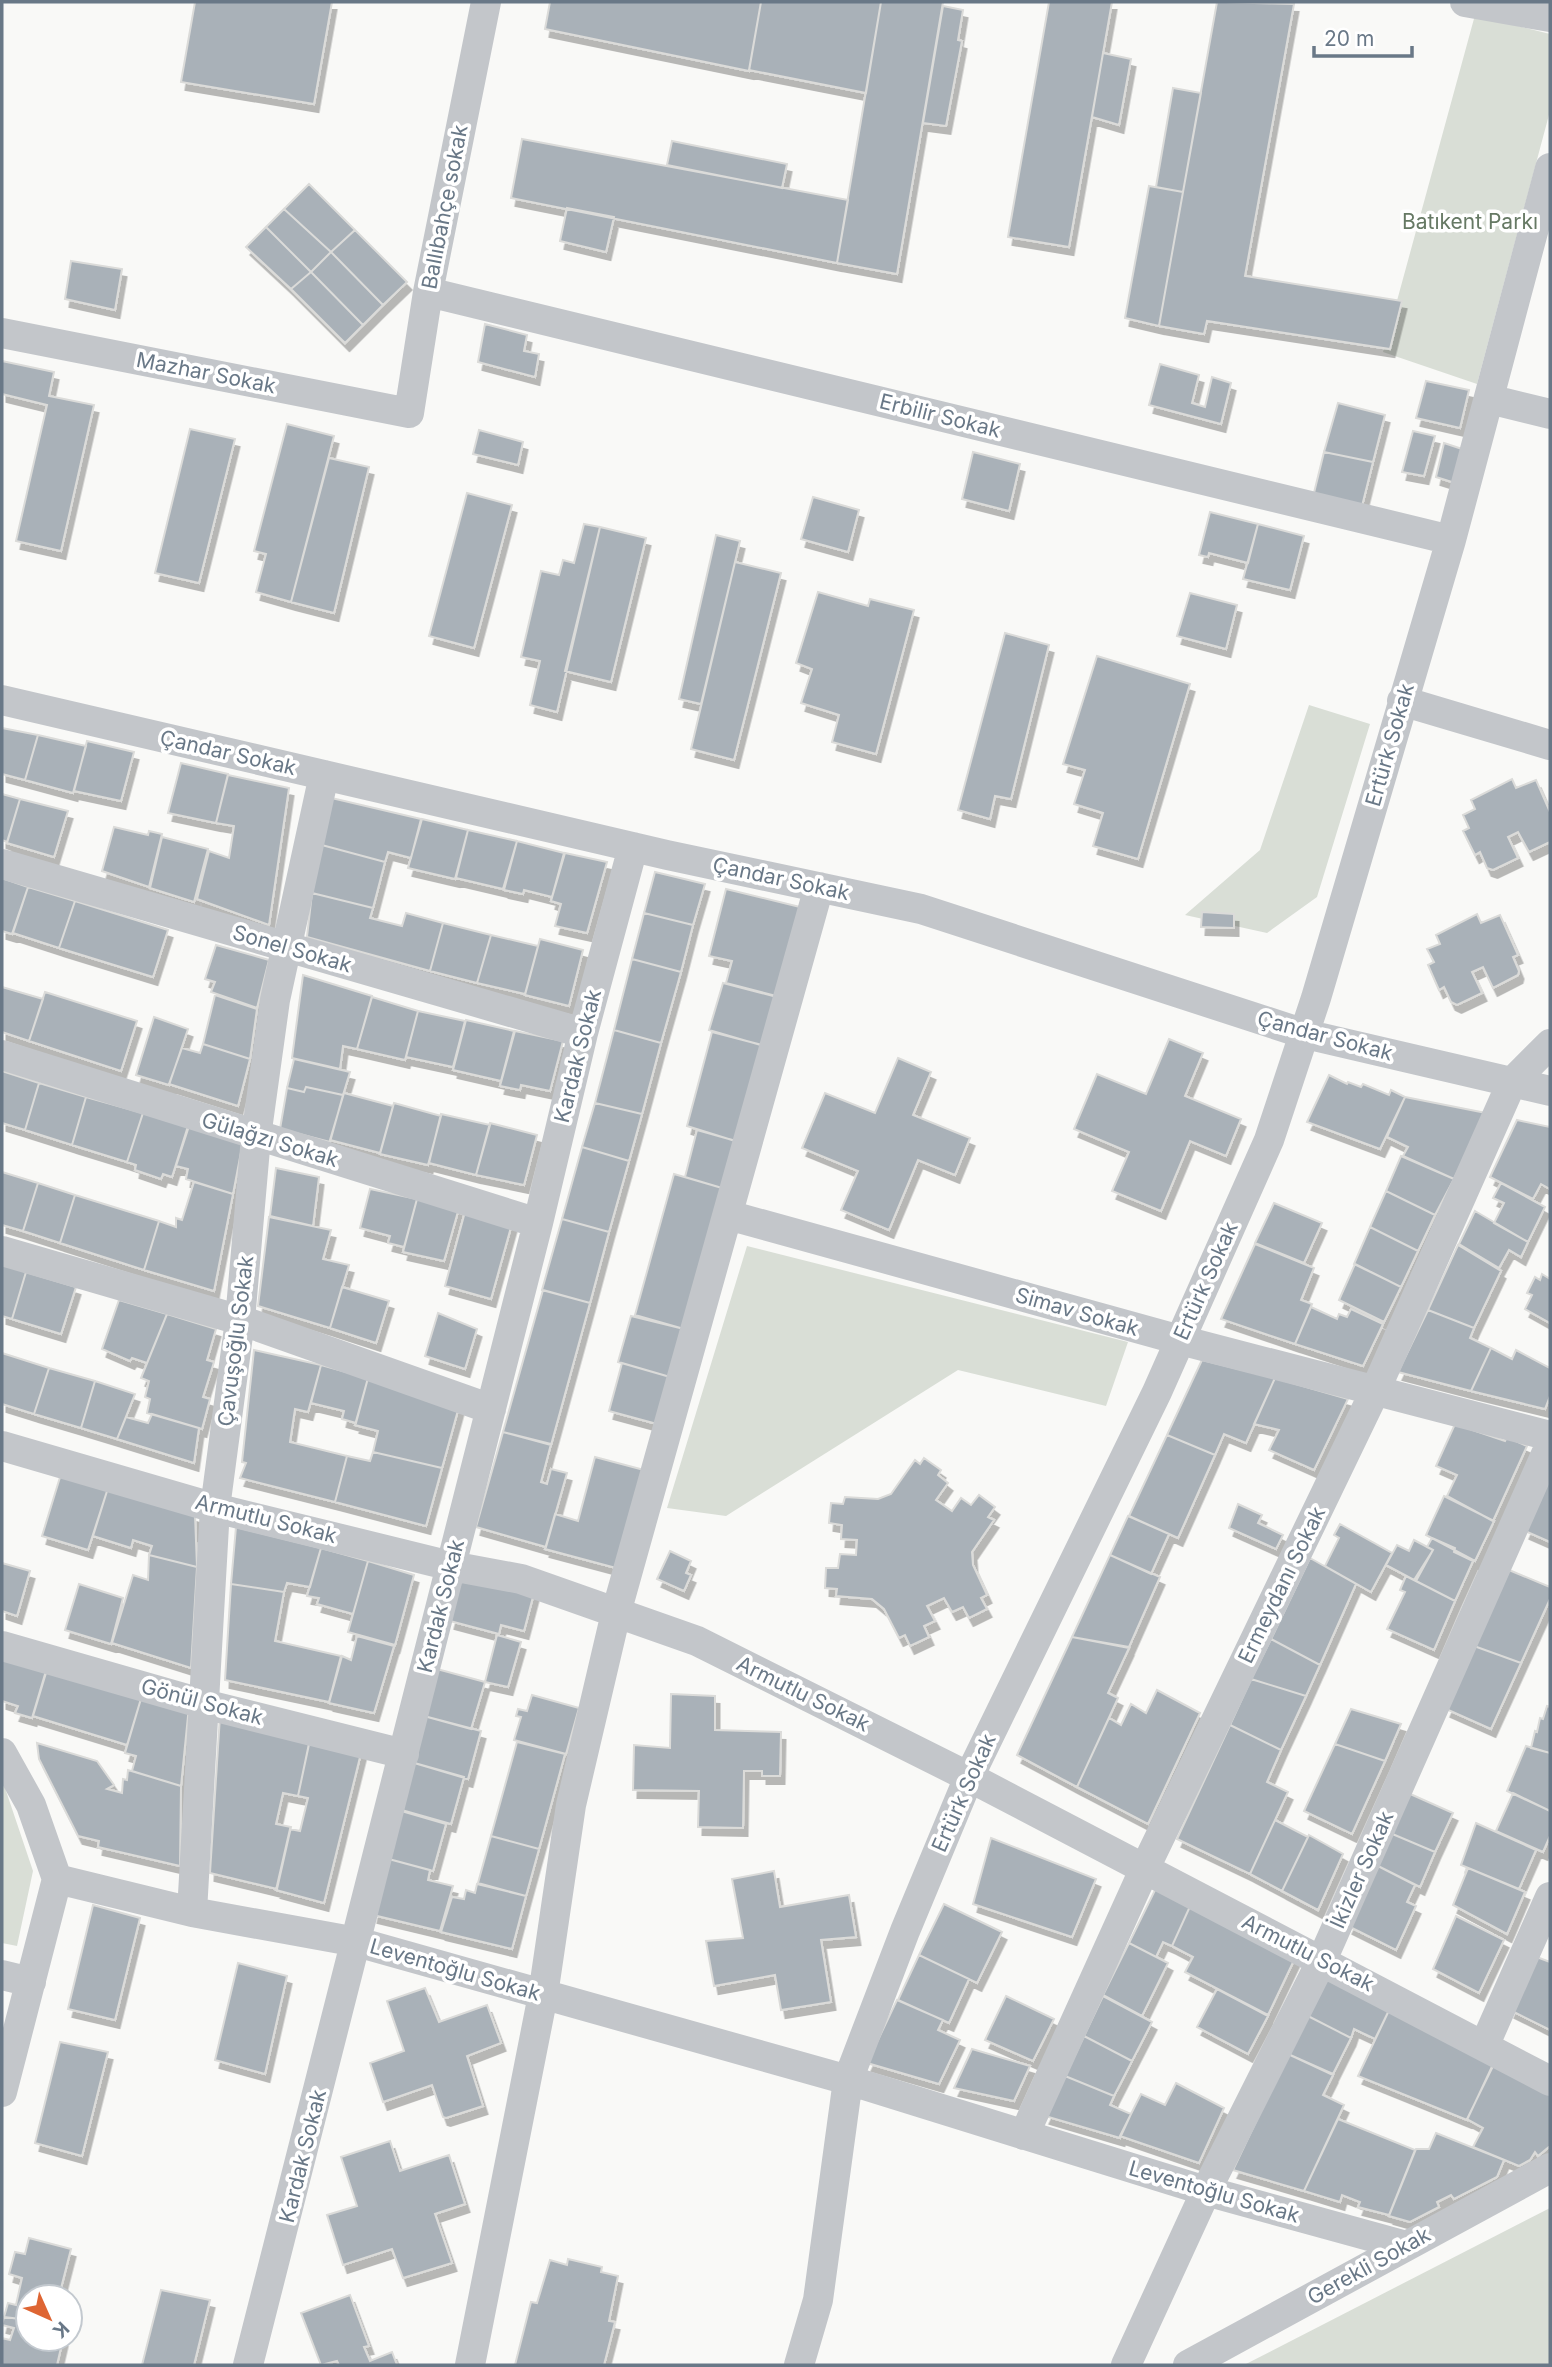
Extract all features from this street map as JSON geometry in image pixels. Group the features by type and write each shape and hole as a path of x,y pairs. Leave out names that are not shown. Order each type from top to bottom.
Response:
{"street":[{"name":"Ballıbahçe sokak","path":"410,413 428,292 486,2"},
{"path":"1465,2 1550,18"},
{"name":"Ertürk Sokak","path":"799,2365 818,2300 848,2080 905,1931 969,1777 1180,1340 1269,1139 1304,1034 1451,540 1550,168"},
{"name":"Erbilir Sokak","path":"428,292 1451,540"},
{"name":"Mazhar Sokak","path":"2,333 410,413"},
{"path":"1489,399 1550,414"},
{"name":"Çandar Sokak","path":"2,700 633,847 921,909 1304,1034 1550,1091"},
{"path":"1402,701 1550,745"},
{"name":"Çavuşoğlu Sokak","path":"191,1913 215,1507 240,1320 256,1137 275,1000 324,775"},
{"name":"Kardak Sokak","path":"248,2365 452,1566 583,1033 633,847"},
{"name":"Sonel Sokak","path":"2,864 583,1033"},
{"path":"470,2365 543,1995 571,1805 616,1613 818,887"},
{"name":"Ermeydanı Sokak","path":"1024,2135 1145,1868 1375,1391 1512,1082 1550,1044"},
{"name":"Gülağzı Sokak","path":"2,1055 256,1137 538,1223"},
{"name":"Simav Sokak","path":"728,1215 1180,1340 1550,1436"},
{"path":"2,1251 240,1320 491,1409"},
{"name":"Armutlu Sokak","path":"2,1446 215,1507 452,1566 521,1579 697,1642 969,1777 1485,2044 1550,2081"},
{"name":"İkizler Sokak","path":"1126,2365 1206,2191 1322,1960 1550,1446"},
{"name":"Gönül Sokak","path":"2,1646 204,1704 404,1754"},
{"path":"2,1753 31,1805 57,1880 2,2092"},
{"name":"Leventoğlu Sokak","path":"57,1880 191,1913 357,1942 848,2080 1206,2191 1406,2246"},
{"path":"1485,2044 1550,1897"},
{"path":"2,1975 31,1982"},
{"name":"Gerekli Sokak","path":"1188,2365 1550,2168"}],"green space":[{"name":"Batıkent Parkı","path":"1475,15 1550,34 1550,111 1477,384 1383,352"},
{"path":"1309,705 1370,724 1317,897 1267,933 1185,915 1260,850"},
{"path":"747,1246 1128,1342 1106,1406 958,1370 726,1516 667,1508"},
{"path":"2,1779 33,1871 17,1946 2,1943"},
{"path":"1550,2208 1550,2365 1244,2365"}],"building":[{"path":"195,2 332,2 314,104 181,82"},
{"path":"550,2 761,2 749,71 545,29"},
{"path":"761,2 881,2 866,93 749,70"},
{"path":"881,2 943,2 897,274 837,263"},
{"path":"1049,2 1112,2 1069,247 1008,237"},
{"path":"1217,2 1294,4 1245,276 1402,301 1390,349 1207,321 1204,334 1159,326"},
{"path":"943,6 963,10 958,40 962,41 946,126 923,123"},
{"path":"1103,53 1131,59 1119,125 1092,117"},
{"path":"1173,88 1201,93 1183,192 1156,187"},
{"path":"522,139 848,200 837,263 511,198"},
{"path":"672,141 787,164 782,188 667,165"},
{"path":"309,184 355,230 331,252 284,209"},
{"path":"1149,186 1183,192 1159,326 1125,318"},
{"path":"567,208 614,217 606,252 560,241"},
{"path":"284,209 331,252 311,272 266,227"},
{"path":"266,227 311,272 291,289 246,247"},
{"path":"355,230 407,282 383,305 331,252"},
{"path":"331,252 383,305 363,325 311,272"},
{"path":"71,261 122,269 115,310 65,299"},
{"path":"311,272 363,325 345,343 291,289"},
{"path":"485,324 527,335 524,351 539,354 535,377 478,362"},
{"path":"2,361 54,372 49,396 94,405 61,551 16,541 47,405 2,394"},
{"path":"1160,364 1199,375 1192,403 1205,407 1212,377 1231,383 1221,424 1149,405"},
{"path":"1426,381 1469,390 1460,428 1416,418"},
{"path":"1338,403 1385,415 1373,462 1324,452"},
{"path":"287,424 334,436 291,602 256,592 266,554 254,551"},
{"path":"190,429 235,439 199,583 155,573"},
{"path":"479,430 523,442 518,465 473,454"},
{"path":"1413,431 1435,436 1424,476 1402,472"},
{"path":"1444,443 1465,450 1455,483 1436,477"},
{"path":"973,452 1020,464 1009,511 962,499"},
{"path":"1324,452 1373,462 1361,510 1313,497"},
{"path":"329,458 369,467 334,613 291,602"},
{"path":"467,493 512,505 474,648 429,636"},
{"path":"813,497 859,510 848,552 801,539"},
{"path":"1210,512 1258,524 1248,563 1209,553 1208,557 1199,555"},
{"path":"584,524 600,527 557,712 530,705 540,661 521,657 541,571 559,575 563,560 574,563"},
{"path":"1258,524 1304,536 1290,590 1243,579"},
{"path":"600,527 646,538 611,682 565,671"},
{"path":"716,535 740,541 701,704 679,699"},
{"path":"735,562 781,573 734,760 691,749"},
{"path":"818,592 868,606 870,599 914,610 876,754 832,742 839,715 801,703 812,669 796,663"},
{"path":"1190,593 1237,605 1226,649 1177,636"},
{"path":"1005,633 1049,645 1011,799 995,796 990,819 958,810"},
{"path":"1097,656 1190,684 1138,859 1093,846 1103,813 1074,804 1085,770 1063,764"},
{"path":"2,728 38,735 25,780 2,774"},
{"path":"38,735 86,746 73,793 25,780"},
{"path":"87,741 134,752 121,801 74,791"},
{"path":"181,763 228,774 216,823 168,813"},
{"path":"228,775 289,788 269,925 197,899 209,851 229,858 234,826 216,823"},
{"path":"1512,779 1516,788 1536,780 1550,812 1550,842 1529,852 1518,832 1508,837 1518,858 1493,870 1487,868 1480,852 1475,855 1463,831 1469,828 1463,815 1475,809 1471,800"},
{"path":"2,794 20,799 7,842 2,840"},
{"path":"323,796 421,819 411,858 388,852 385,862 318,844"},
{"path":"20,799 68,811 54,857 7,843"},
{"path":"422,819 468,830 455,879 408,868"},
{"path":"114,827 148,835 149,831 162,834 149,887 102,871"},
{"path":"468,830 517,841 503,889 456,878"},
{"path":"162,837 208,849 194,902 150,888"},
{"path":"517,841 564,853 552,897 524,890 523,894 504,890"},
{"path":"318,844 385,862 373,908 312,893"},
{"path":"565,853 607,862 587,933 555,926 561,904 551,901"},
{"path":"655,872 705,884 693,925 644,913"},
{"path":"2,878 28,887 12,934 2,931"},
{"path":"28,887 75,901 59,948 13,933"},
{"path":"726,889 800,907 776,996 726,983 732,961 709,956"},
{"path":"312,893 373,908 370,918 402,926 406,913 443,923 430,971 307,937"},
{"path":"75,901 168,930 153,977 59,948"},
{"path":"1202,912 1234,914 1234,928 1201,927"},
{"path":"644,913 693,925 681,972 632,959"},
{"path":"1477,914 1481,923 1500,915 1518,955 1513,957 1519,971 1518,975 1493,988 1483,967 1472,972 1482,993 1457,1005 1451,1002 1444,987 1439,990 1428,965 1434,962 1427,949 1440,944 1436,935"},
{"path":"443,923 491,935 477,983 430,971"},
{"path":"491,935 538,946 525,994 477,983"},
{"path":"540,939 583,950 569,1006 525,995"},
{"path":"216,945 269,960 257,1008 211,992 215,982 205,979"},
{"path":"632,959 681,972 661,1043 614,1030"},
{"path":"303,975 372,996 357,1049 343,1046 340,1069 292,1058"},
{"path":"723,983 777,997 764,1046 709,1030"},
{"path":"2,987 43,999 29,1041 2,1032"},
{"path":"45,992 137,1021 121,1071 29,1041"},
{"path":"215,995 257,1009 250,1059 203,1044"},
{"path":"372,997 418,1011 405,1060 357,1049"},
{"path":"418,1011 465,1021 453,1067 406,1057"},
{"path":"154,1017 188,1029 169,1085 136,1075"},
{"path":"466,1020 514,1031 501,1081 453,1070"},
{"path":"614,1030 661,1043 642,1114 595,1103"},
{"path":"515,1031 563,1041 550,1091 521,1085 520,1090 500,1086"},
{"path":"712,1032 762,1045 735,1141 687,1126"},
{"path":"1169,1039 1203,1053 1185,1096 1241,1119 1226,1156 1190,1141 1161,1211 1112,1191 1129,1152 1074,1129 1097,1074 1146,1094"},
{"path":"203,1044 250,1059 238,1106 169,1084 182,1048 200,1053"},
{"path":"898,1058 931,1072 913,1115 970,1138 955,1175 918,1160 889,1230 841,1210 858,1171 802,1148 825,1093 875,1113"},
{"path":"294,1059 350,1072 343,1095 306,1087 304,1092 287,1088"},
{"path":"2,1071 39,1083 25,1130 2,1123"},
{"path":"1329,1075 1347,1084 1348,1082 1361,1087 1363,1084 1389,1095 1391,1090 1405,1097 1380,1149 1307,1122"},
{"path":"39,1083 86,1097 72,1145 25,1130"},
{"path":"306,1087 343,1095 330,1142 280,1129 287,1088 304,1092"},
{"path":"344,1093 393,1106 380,1153 330,1140"},
{"path":"86,1097 143,1113 127,1162 72,1145"},
{"path":"1405,1097 1486,1113 1454,1179 1403,1156 1408,1147 1387,1137"},
{"path":"394,1103 441,1116 428,1165 380,1154"},
{"path":"595,1103 642,1114 629,1161 582,1147"},
{"path":"143,1113 188,1126 172,1177 163,1174 161,1179 135,1170 136,1165 127,1162"},
{"path":"441,1114 490,1125 476,1175 429,1163"},
{"path":"1517,1120 1550,1127 1550,1189 1541,1184 1533,1199 1490,1177"},
{"path":"490,1123 537,1135 524,1185 476,1175"},
{"path":"189,1126 243,1142 233,1194 186,1179 188,1169 176,1166"},
{"path":"697,1130 736,1141 722,1188 685,1177"},
{"path":"582,1147 629,1161 609,1232 562,1219"},
{"path":"1401,1156 1454,1179 1435,1215 1386,1191"},
{"path":"276,1168 319,1177 313,1226 270,1216"},
{"path":"2,1172 38,1183 23,1231 2,1225"},
{"path":"674,1174 722,1188 684,1329 635,1315"},
{"path":"194,1182 233,1194 214,1291 144,1270 159,1221 176,1227 176,1218 182,1220"},
{"path":"38,1183 75,1195 60,1243 23,1231"},
{"path":"1501,1183 1545,1207 1528,1242 1494,1223 1504,1203 1493,1198"},
{"path":"370,1189 417,1199 404,1247 388,1243 390,1236 360,1228"},
{"path":"1386,1191 1435,1215 1418,1251 1370,1227"},
{"path":"75,1195 159,1221 144,1270 60,1243"},
{"path":"417,1199 459,1208 444,1261 403,1252"},
{"path":"1274,1203 1322,1223 1304,1263 1255,1243"},
{"path":"466,1208 513,1220 491,1299 445,1286"},
{"path":"1475,1211 1528,1242 1521,1257 1509,1250 1499,1268 1459,1244"},
{"path":"269,1217 331,1230 323,1259 349,1265 330,1328 258,1306"},
{"path":"562,1219 609,1232 590,1303 542,1290"},
{"path":"1370,1227 1418,1251 1401,1287 1354,1264"},
{"path":"1255,1244 1314,1268 1301,1300 1312,1304 1295,1344 1221,1319"},
{"path":"1458,1245 1501,1271 1474,1328 1428,1310"},
{"path":"2,1264 26,1272 12,1319 2,1316"},
{"path":"1355,1264 1401,1287 1384,1322 1339,1300"},
{"path":"26,1272 76,1287 61,1334 12,1319"},
{"path":"1542,1274 1550,1279 1550,1323 1525,1309 1532,1295 1527,1293 1535,1277 1540,1280"},
{"path":"342,1287 389,1301 376,1343 330,1328"},
{"path":"543,1290 590,1303 551,1445 503,1432"},
{"path":"119,1300 167,1314 147,1363 132,1358 130,1361 102,1349"},
{"path":"1311,1307 1337,1319 1339,1314 1347,1317 1351,1309 1383,1324 1363,1366 1295,1344"},
{"path":"1428,1310 1474,1328 1470,1338 1491,1348 1471,1391 1398,1372"},
{"path":"438,1313 477,1329 465,1369 425,1356"},
{"path":"167,1314 216,1329 207,1360 214,1362 203,1397 210,1399 202,1429 147,1413 150,1399 145,1397 149,1381 141,1378"},
{"path":"631,1316 684,1329 670,1377 618,1362"},
{"path":"1491,1348 1512,1359 1516,1350 1550,1368 1550,1396 1545,1409 1471,1391"},
{"path":"254,1350 321,1365 308,1412 295,1409 290,1442 347,1456 335,1502 240,1478 246,1463 242,1462"},
{"path":"2,1353 49,1368 34,1414 2,1404"},
{"path":"1202,1360 1275,1378 1246,1443 1224,1434 1215,1455 1167,1435"},
{"path":"622,1363 670,1377 657,1424 609,1411"},
{"path":"321,1365 368,1378 356,1423 342,1419 344,1411 311,1403"},
{"path":"49,1368 95,1381 81,1428 34,1414"},
{"path":"368,1378 460,1403 442,1468 373,1452 378,1431 355,1425"},
{"path":"1275,1378 1348,1399 1314,1470 1269,1450 1279,1430 1254,1424"},
{"path":"95,1381 135,1394 117,1439 81,1428"},
{"path":"152,1414 199,1428 194,1463 117,1439 126,1417 148,1423"},
{"path":"1455,1424 1505,1441 1507,1437 1527,1446 1493,1521 1447,1496 1457,1475 1436,1466"},
{"path":"503,1432 551,1444 541,1482 547,1484 551,1469 567,1473 546,1547 476,1527"},
{"path":"1167,1435 1215,1455 1178,1538 1129,1516"},
{"path":"373,1452 442,1468 426,1526 335,1502 347,1456 370,1461"},
{"path":"595,1457 644,1470 616,1568 545,1549 555,1514 578,1521"},
{"path":"924,1458 941,1470 938,1475 948,1483 936,1500 952,1511 961,1498 971,1505 979,1495 995,1507 988,1517 994,1520 972,1552 973,1565 987,1595 981,1598 987,1609 969,1618 963,1607 952,1612 944,1598 927,1606 935,1621 924,1626 929,1637 910,1646 905,1635 899,1638 884,1609 872,1599 836,1596 837,1589 825,1588 826,1568 838,1568 840,1554 856,1555 857,1540 841,1539 842,1525 829,1523 831,1503 843,1504 845,1497 878,1499 891,1494 915,1460 920,1464"},
{"path":"61,1474 108,1488 88,1550 42,1536"},
{"path":"1550,1476 1550,1542 1525,1531"},
{"path":"108,1488 195,1515 197,1567 149,1555 152,1546 133,1540 131,1548 93,1536"},
{"path":"1444,1496 1494,1521 1475,1561 1426,1535"},
{"path":"1238,1504 1262,1515 1258,1523 1283,1535 1276,1549 1229,1528"},
{"path":"1128,1516 1169,1534 1151,1574 1110,1555"},
{"path":"1340,1524 1392,1553 1371,1592 1325,1566 1339,1538 1334,1535"},
{"path":"236,1527 321,1548 310,1587 287,1583 284,1592 231,1584"},
{"path":"1432,1538 1455,1548 1454,1552 1473,1561 1455,1601 1416,1581 1433,1550 1427,1547"},
{"path":"1414,1540 1433,1550 1414,1580 1386,1565 1397,1545 1409,1551"},
{"path":"321,1548 368,1561 353,1614 317,1604 319,1598 307,1596"},
{"path":"670,1551 691,1561 686,1573 691,1575 684,1591 657,1579"},
{"path":"149,1555 197,1567 191,1668 112,1643 133,1575 148,1580"},
{"path":"1110,1555 1160,1577 1129,1647 1072,1637"},
{"path":"1310,1558 1356,1584 1320,1665 1271,1639"},
{"path":"368,1561 414,1575 395,1645 348,1632"},
{"path":"2,1563 30,1571 17,1616 2,1611"},
{"path":"1509,1570 1550,1587 1550,1599 1521,1663 1474,1646"},
{"path":"1406,1576 1455,1601 1434,1650 1387,1629 1405,1592 1400,1590"},
{"path":"462,1577 534,1593 524,1631 501,1625 499,1634 450,1621"},
{"path":"79,1584 123,1598 111,1644 65,1630"},
{"path":"231,1584 284,1592 275,1641 341,1656 329,1702 225,1680"},
{"path":"497,1635 521,1642 508,1687 485,1682"},
{"path":"357,1636 394,1646 374,1713 329,1703 342,1656 351,1660"},
{"path":"1072,1637 1129,1648 1108,1693 1118,1698 1077,1787 1017,1755"},
{"path":"1271,1639 1320,1665 1306,1696 1251,1679"},
{"path":"1474,1646 1521,1663 1491,1729 1446,1709"},
{"path":"2,1650 48,1664 32,1718 15,1713 18,1706 2,1701"},
{"path":"49,1663 143,1692 127,1745 33,1716"},
{"path":"437,1669 485,1682 471,1729 424,1716"},
{"path":"1251,1679 1306,1696 1281,1750 1230,1725"},
{"path":"1157,1690 1200,1713 1148,1824 1077,1787 1109,1718 1121,1725 1131,1704 1146,1713"},
{"path":"143,1692 189,1706 181,1786 132,1771 136,1756 125,1753"},
{"path":"671,1694 715,1696 715,1730 781,1732 780,1776 762,1776 762,1771 744,1771 743,1828 698,1827 699,1791 633,1790 634,1745 670,1748"},
{"path":"532,1695 579,1708 566,1754 514,1740 521,1717 516,1716 518,1709 527,1711"},
{"path":"1547,1706 1550,1707 1550,1753 1531,1748 1535,1731 1537,1732 1540,1718 1543,1719"},
{"path":"1351,1709 1401,1724 1385,1761 1335,1744"},
{"path":"220,1716 311,1735 298,1796 283,1793 276,1824 291,1827 277,1889 210,1873"},
{"path":"424,1716 481,1731 468,1779 411,1762"},
{"path":"1230,1725 1281,1750 1267,1782 1288,1792 1250,1874 1177,1839"},
{"path":"311,1734 363,1745 324,1903 276,1890 290,1829 300,1831 308,1798 298,1796"},
{"path":"517,1742 565,1754 539,1849 491,1836"},
{"path":"37,1743 97,1761 114,1785 107,1789 122,1793 123,1779 127,1780 128,1770 181,1786 180,1866 98,1847 99,1841 78,1836 39,1759"},
{"path":"1335,1744 1385,1761 1352,1834 1304,1811"},
{"path":"1526,1746 1550,1753 1550,1811 1507,1791"},
{"path":"411,1762 464,1777 451,1824 398,1809"},
{"path":"1408,1793 1453,1813 1435,1852 1390,1833"},
{"path":"1513,1793 1550,1811 1550,1836 1543,1852 1496,1831"},
{"path":"398,1810 446,1824 433,1871 385,1858"},
{"path":"1275,1820 1308,1837 1282,1891 1250,1874"},
{"path":"1476,1823 1536,1850 1519,1889 1461,1865"},
{"path":"1390,1833 1435,1852 1420,1887 1376,1865"},
{"path":"1309,1835 1343,1854 1318,1910 1282,1891"},
{"path":"491,1836 539,1849 526,1896 478,1883"},
{"path":"991,1838 1096,1879 1072,1937 973,1904"},
{"path":"385,1858 430,1870 428,1880 453,1886 440,1931 373,1915"},
{"path":"1376,1865 1415,1885 1407,1902 1416,1906 1396,1950 1348,1926"},
{"path":"1468,1868 1525,1892 1507,1934 1453,1905"},
{"path":"774,1871 780,1907 849,1895 856,1937 821,1940 831,2002 781,2010 775,1975 714,1986 706,1941 743,1938 732,1879"},
{"path":"477,1884 526,1896 512,1949 441,1932 452,1897 464,1899 466,1890 475,1893"},
{"path":"1158,1884 1192,1902 1172,1946 1163,1942 1156,1957 1129,1943"},
{"path":"1192,1902 1296,1956 1268,2015 1185,1972 1193,1957 1172,1946"},
{"path":"944,1904 1002,1932 977,1983 919,1955"},
{"path":"93,1905 140,1918 115,2020 68,2009"},
{"path":"1456,1916 1504,1940 1479,1993 1433,1969"},
{"path":"1129,1943 1168,1963 1142,2016 1103,1995"},
{"path":"919,1955 969,1979 949,2023 898,2000"},
{"path":"1534,1956 1550,1962 1550,2030 1510,2010"},
{"path":"238,1963 287,1976 265,2074 215,2060"},
{"path":"1327,1970 1392,2004 1375,2039 1354,2029 1351,2038 1306,2015"},
{"path":"425,1988 439,2022 487,2005 501,2043 467,2056 483,2106 446,2118 443,2117 432,2085 383,2102 370,2063 404,2051 387,2001"},
{"path":"1217,1989 1268,2016 1248,2054 1197,2027"},
{"path":"1006,1996 1054,2019 1033,2061 985,2040"},
{"path":"1103,1996 1152,2022 1132,2061 1084,2036"},
{"path":"897,2000 943,2020 938,2030 960,2040 939,2084 867,2063"},
{"path":"1392,2004 1496,2058 1467,2120 1358,2076"},
{"path":"1306,2015 1351,2038 1333,2074 1288,2054"},
{"path":"1084,2036 1132,2061 1114,2096 1065,2076"},
{"path":"60,2042 108,2052 82,2156 35,2143"},
{"path":"972,2049 1030,2066 1014,2101 954,2088"},
{"path":"1288,2054 1333,2075 1323,2095 1344,2105 1304,2191 1233,2170"},
{"path":"1497,2058 1550,2086 1550,2146 1538,2156 1535,2152 1530,2160 1519,2166 1473,2147 1483,2128 1467,2119"},
{"path":"1065,2076 1114,2096 1110,2105 1131,2114 1120,2138 1045,2116"},
{"path":"1176,2083 1224,2108 1199,2163 1120,2136 1141,2094 1165,2105"},
{"path":"1338,2119 1415,2150 1389,2215 1358,2207 1360,2202 1342,2195 1340,2202 1304,2191"},
{"path":"1436,2133 1504,2160 1497,2177 1454,2199 1451,2195 1437,2202 1439,2207 1410,2222 1389,2216 1416,2149 1429,2149"},
{"path":"390,2141 400,2171 449,2155 465,2204 435,2214 452,2263 403,2278 392,2249 343,2265 327,2215 357,2206 341,2157"},
{"path":"29,2238 71,2249 62,2283 21,2283 22,2278 9,2274 15,2252 25,2254"},
{"path":"568,2259 602,2267 601,2272 618,2276 609,2321 615,2322 604,2365 515,2365 531,2302 537,2303 550,2260 567,2265"},
{"path":"161,2290 210,2300 194,2365 142,2365"},
{"path":"350,2295 369,2346 364,2347 370,2361 392,2352 397,2365 339,2365 337,2361 321,2365 301,2313"},
{"path":"8,2303 14,2304 14,2318 4,2317"},
{"path":"4,2317 14,2318 14,2328 2,2325"},
{"path":"14,2328 14,2353 60,2353 57,2365 2,2365 2,2338 10,2340"}]}
